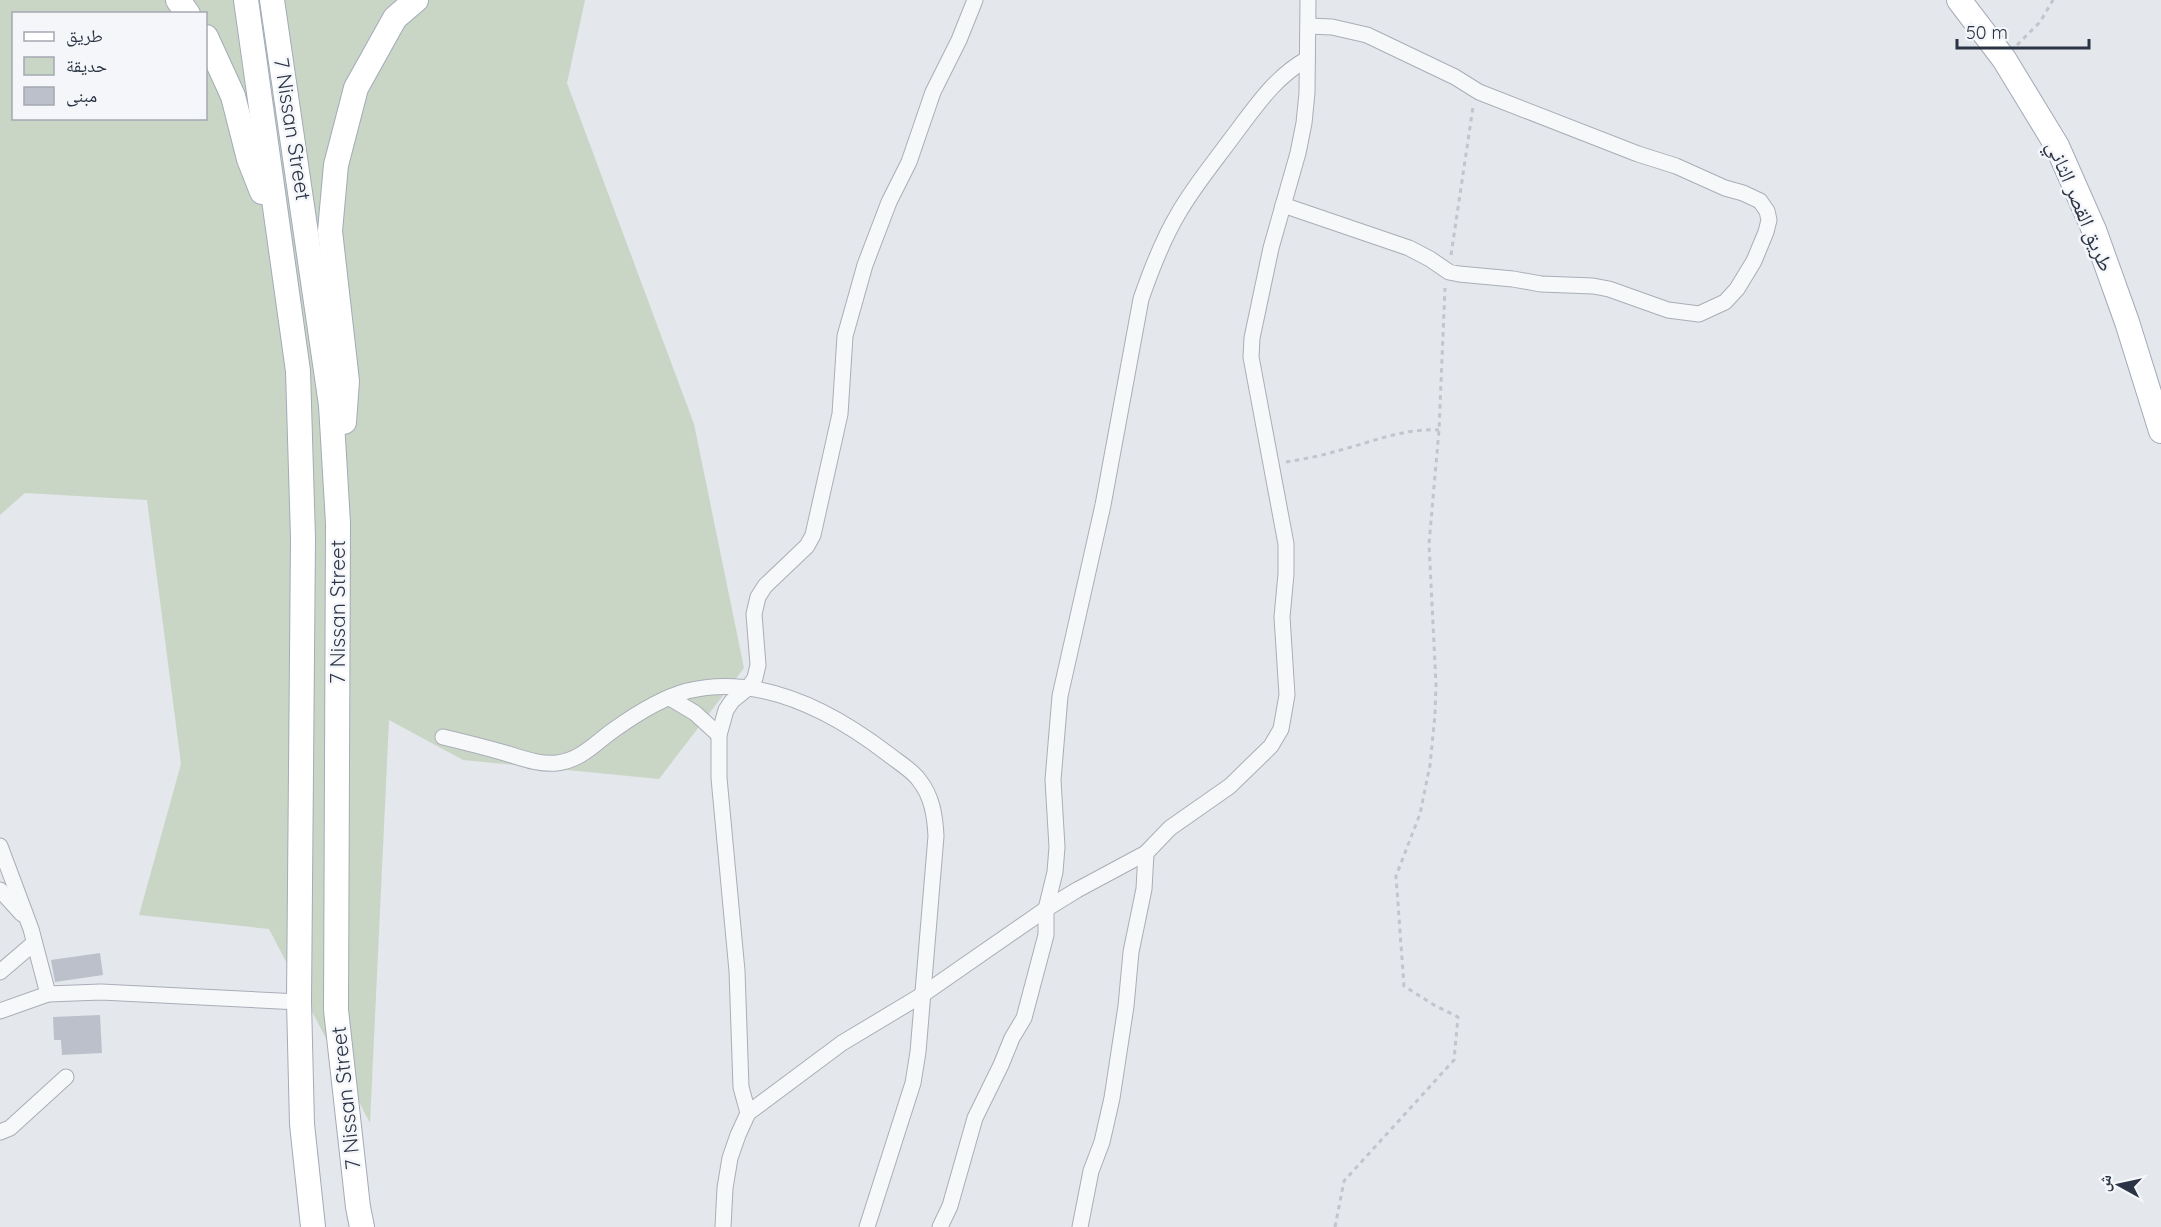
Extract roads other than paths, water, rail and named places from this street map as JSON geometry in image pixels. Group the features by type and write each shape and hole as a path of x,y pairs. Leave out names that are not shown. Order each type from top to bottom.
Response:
{"main road":[{"name":"7 Nissan Street","path":"246,0 297,371 303,526 299,1002 302,1124 313,1227"},
{"name":"7 Nissan Street","path":"272,0 331,405 338,523 336,1010 362,1227"},
{"path":"338,523 347,381 330,231 336,165 356,88 395,18 416,0"},
{"name":"طريق القصر الثاني","path":"1959,0 2004,59 2057,146 2094,230 2127,322 2161,431"},
{"path":"207,39 233,96 249,159 276,225"}],"street":[{"path":"748,1113 741,1087 736,961 719,778 719,735 726,710 732,700 748,688 755,678 758,666 755,603 765,586 796,558 813,535 840,414 845,336 870,248 909,162 933,92 959,40 975,0"},
{"path":"723,1227 725,1188 730,1158 748,1113 842,1043 922,995 1046,909 1146,853 1170,828 1230,786 1271,746 1281,729 1287,695 1282,617 1286,544 1251,357 1252,338 1273,238 1298,153 1304,123 1307,93 1308,0"},
{"path":"1283,205 1409,248 1449,272 1540,284 1593,286 1619,292 1668,310 1699,314 1725,302 1737,289 1754,261 1769,220 1767,211 1760,201 1743,193 1479,92 1455,77 1367,35 1332,27 1309,26"},
{"path":"940,1227 950,1206 975,1118 1030,1003 1046,935 1046,909 1055,872 1053,780 1060,696 1103,505 1141,299 1151,271 1177,215 1203,176 1274,83 1290,68 1307,59"},
{"path":"443,737 534,763 554,764 567,761 588,750 632,718 670,698 704,689 748,688 765,690 810,706 842,722 919,779 935,814 936,836 913,1083 867,1227"},
{"path":"670,698 695,712 719,735"},
{"path":"0,846 27,920 48,994"},
{"path":"1080,1227 1091,1171 1102,1142 1112,1098 1131,952 1144,889 1146,853"},
{"path":"0,890 27,920"},
{"path":"0,972 34,943"},
{"path":"0,1011 48,994 101,992 299,1002"},
{"path":"0,1132 10,1128 66,1077"}]}
